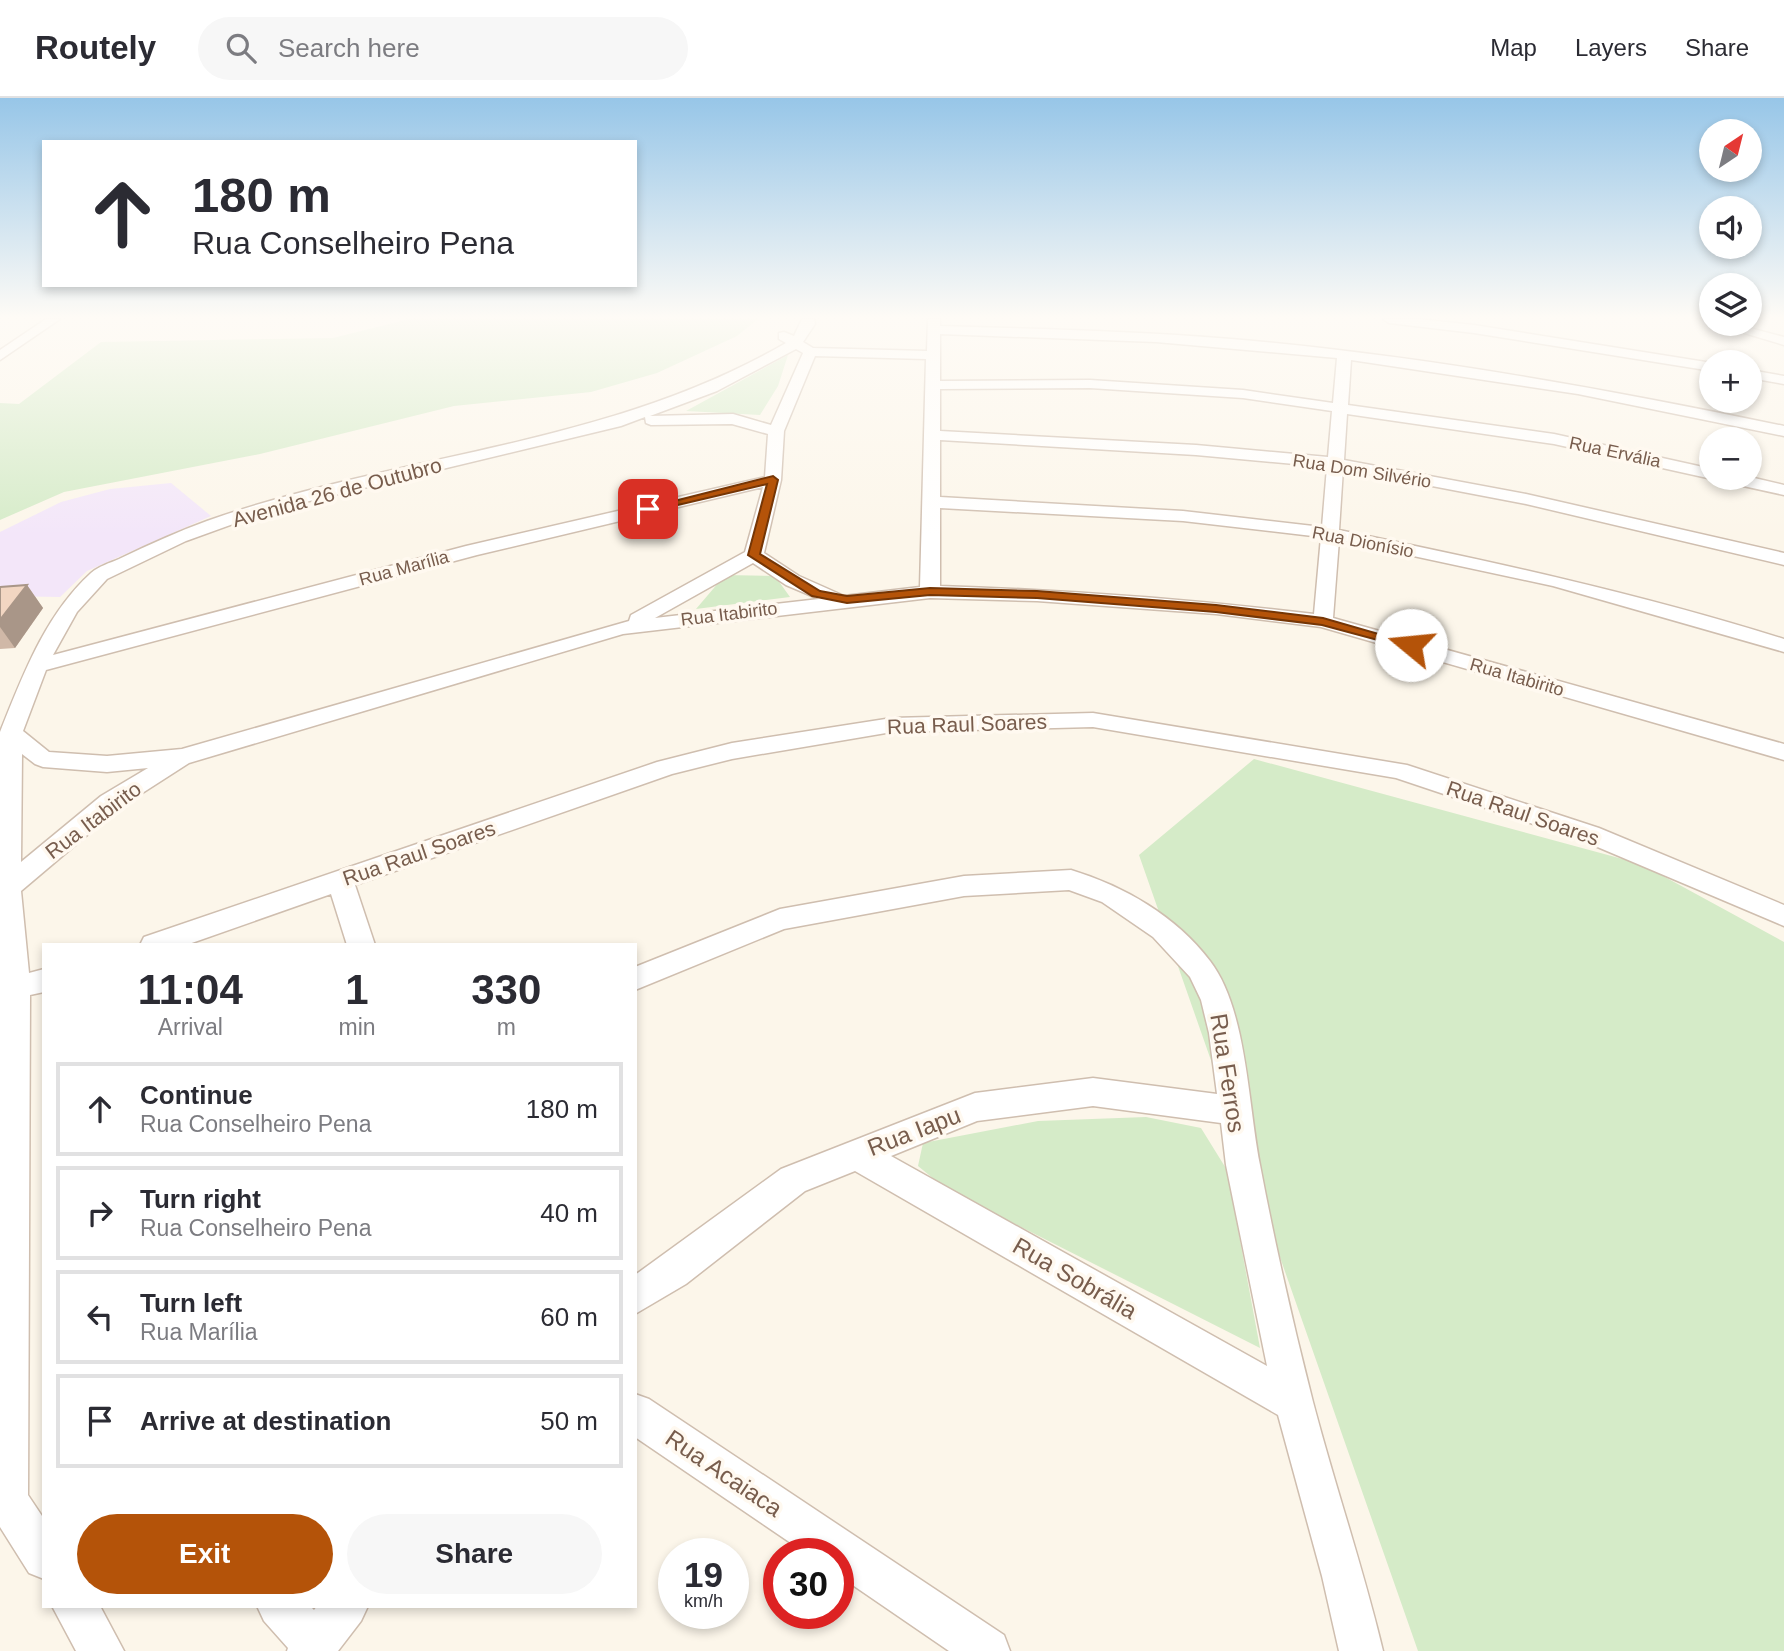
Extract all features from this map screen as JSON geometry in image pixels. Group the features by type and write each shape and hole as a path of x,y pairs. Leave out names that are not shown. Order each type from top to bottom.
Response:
{"street":[{"name":"Avenida 26 de Outubro","path":"42,1555 7,1500 30,984 7,888 11,733 37,666 68,610 100,575 180,537 266,506 621,421 702,391"},
{"path":"793,391 776,431 773,480 754,555 817,593 847,600"},
{"path":"930,592 933,391"},
{"name":"Rua Ervália","path":"1204,391 1340,406 1554,439 1699,471"},
{"path":"1323,621 1341,391"},
{"path":"1598,391 1784,431"},
{"path":"621,421 733,419 776,431"},
{"name":"Rua Dom Silvério","path":"932,435 1196,450 1335,463 1526,499 1784,559"},
{"name":"Rua Marília","path":"37,666 473,550 773,480"},
{"path":"1762,485 1784,490"},
{"name":"Rua Dionísio","path":"931,502 1182,516 1330,533 1556,581 1718,625 1784,646"},
{"name":"Rua Itabirito","path":"621,628 754,555"},
{"name":"Rua Itabirito","path":"11,733 43,759 107,764 183,757 621,628 930,592 1037,595 1216,608 1323,621 1784,752"},
{"name":"Rua Raul Soares","path":"160,943 665,768 732,751 892,725 1093,720 1399,771 1590,834 1784,916"},
{"name":"Rua Itabirito","path":"7,888 110,802 183,757"},
{"path":"340,880 360,943"},
{"name":"Rua Ferros","path":"637,978 780,919 964,886 1071,880 1111,895 1164,930 1201,970 1216,1000 1243,1165 1294,1403 1344,1576 1362,1651"},
{"name":"Rua Iapu","path":"637,1295 673,1271 793,1180 975,1107 1093,1092 1235,1111"},
{"name":"Rua Sobrália","path":"855,1153 1294,1403"},
{"name":"Rua Acaiaca","path":"637,1414 988,1651"},
{"path":"75,1608 103,1651"},
{"path":"281,1608 312,1648 344,1608"}],"shaded area":[{"path":"171,483 211,516 87,571 60,597 0,596 0,532 61,502 110,489"}],"green space":[{"path":"36,391 593,391 454,406 260,454 64,492 0,520 0,403 19,404"},
{"path":"722,391 775,391 760,415 686,411"},
{"path":"725,575 775,576 790,597 696,609"},
{"path":"1254,759 1641,864 1784,942 1784,1651 1418,1651 1139,855"},
{"path":"1146,1117 1201,1128 1227,1170 1260,1348 946,1189 918,1166 923,1143 1038,1121"}],"building":[{"path":"27,585 0,620 0,587"}],"route":[{"path":"648,509 773,480 754,555 802,586 817,593 847,600 930,592 1037,595 1216,608 1323,621 1411,645"}]}
